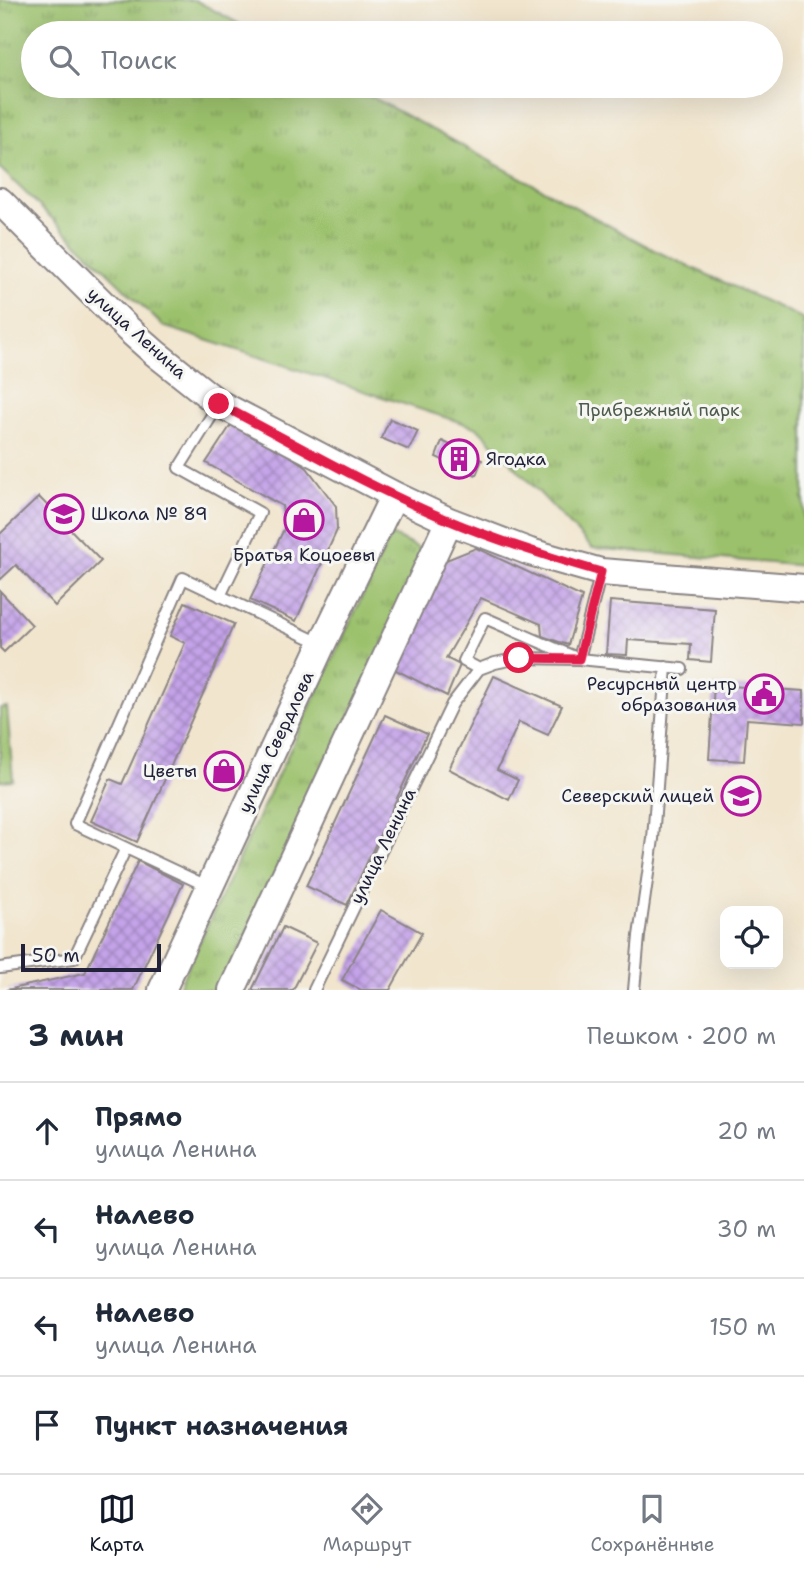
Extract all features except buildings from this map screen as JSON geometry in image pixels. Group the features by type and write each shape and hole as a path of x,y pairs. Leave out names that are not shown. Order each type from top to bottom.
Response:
{"street":[{"name":"улица Ленина","path":"0,201 128,330 219,404 394,495 449,521 530,552 601,572 804,588"},
{"name":"улица Свердлова","path":"162,990 394,495"},
{"path":"232,990 449,521"}],"lane":[{"path":"219,404 179,468 260,513 220,596"},
{"path":"579,659 601,572"},
{"path":"209,887 75,824 183,578 322,645"},
{"path":"579,659 485,618 464,661 479,669 519,658 579,659 682,669"},
{"path":"634,990 653,839 666,667"},
{"name":"улица Ленина","path":"314,990 452,704 479,669"},
{"path":"0,968 74,958 126,848"}],"green space":[{"name":"Прибрежный парк","path":"0,0 195,0 234,21 21,21 21,98 374,98 656,251 804,319 804,566 592,548 478,428 163,326 0,168"},
{"path":"391,535 427,552 220,990 177,990"},
{"path":"7,707 13,780 0,781 0,708"}],"place":[{"name":"Ягодка","path":"459,459"},
{"name":"Школа № 89","path":"64,514"},
{"name":"Братья Коцоевы","path":"304,520"},
{"name":"Ресурсный центр образования","path":"764,694"},
{"name":"Цветы","path":"224,771"},
{"name":"Северский лицей","path":"741,796"}],"route":[{"path":"219,404 449,521 530,552 601,572 579,659 519,658"}]}
